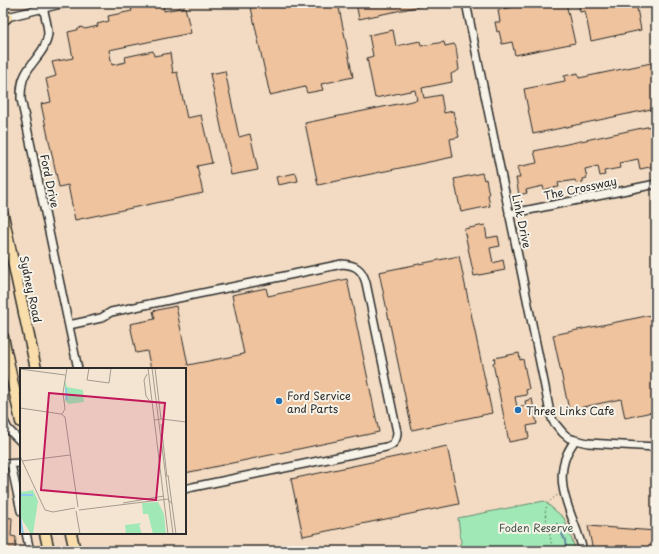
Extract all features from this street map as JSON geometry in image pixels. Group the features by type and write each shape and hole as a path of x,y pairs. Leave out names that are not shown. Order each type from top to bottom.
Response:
{"highway":[{"name":"Sydney Road","path":"3,215 36,368"},
{"path":"3,337 20,417"},
{"path":"45,534 49,551"}],"street":[{"path":"4,18 43,6 65,3"},
{"name":"Link Drive","path":"466,3 550,413 557,427 562,433 572,439"},
{"name":"Ford Drive","path":"43,6 48,34 46,43 43,51 24,76 21,99 78,368"},
{"name":"The Crossway","path":"509,214 656,184"},
{"path":"68,325 101,318 111,312 342,264 354,266 362,272 366,283 397,432 395,441 390,446 386,447 186,489"},
{"path":"3,418 8,429 20,441"},
{"path":"583,551 564,492 562,472 572,439 595,443 656,447"},
{"path":"3,464 20,463"},
{"path":"11,464 20,506"},
{"path":"26,534 30,551"},
{"path":"73,542 81,551"}],"path":[{"path":"553,551 546,520 545,508 553,498 564,492"}],"shaded area":[{"path":"3,3 656,3 656,551 3,551"}],"green space":[{"name":"Foden Reserve","path":"544,501 564,518 576,551 462,551 458,518"}],"building":[{"path":"144,3 163,3 164,11 185,7 191,33 109,50 112,65 126,62 125,57 153,51 154,56 170,53 173,73 177,72 187,118 201,115 212,163 197,166 203,193 75,220 68,185 59,187 41,104 51,102 46,79 56,76 52,62 73,58 68,32 77,30 81,27 85,29 98,26 97,24 109,21 108,16 132,11 131,8 145,5"},
{"path":"250,3 338,3 353,77 321,84 323,90 307,93 305,87 270,95"},
{"path":"356,3 426,3 426,5 359,19"},
{"path":"533,3 566,3 575,43 515,55 512,42 502,44 495,22 500,22 498,10"},
{"path":"578,3 636,3 641,30 591,41 585,11 580,12"},
{"path":"393,30 396,46 420,41 421,46 444,42 445,46 454,44 456,47 459,70 451,74 452,82 422,88 424,98 441,95 444,113 453,111 459,137 450,139 453,157 318,185 305,123 417,100 415,90 375,98 367,58 373,56 369,35"},
{"path":"656,62 656,108 533,134 524,89 565,81 564,76 578,73 579,78"},
{"path":"225,71 239,137 250,134 258,170 231,175 210,74"},
{"path":"656,125 656,159 653,159 655,166 640,169 638,159 619,163 620,168 604,171 605,175 600,176 598,166 585,169 587,178 583,179 583,182 576,183 575,180 558,183 559,187 544,190 543,186 526,190 527,193 519,195 516,178 520,178 517,167 537,163 534,151"},
{"path":"296,173 298,181 278,185 276,177"},
{"path":"482,173 484,180 486,179 490,206 461,212 454,179"},
{"path":"485,225 487,238 498,236 500,246 490,248 493,263 503,260 505,270 474,276 464,229"},
{"path":"459,256 492,413 412,430 379,272"},
{"name":"Ford Service and Parts","path":"347,279 379,432 186,473 186,368 151,368 147,351 136,353 130,324 155,319 153,311 176,306 188,365 244,354 232,295 266,288 268,296"},
{"path":"656,314 656,411 625,418 621,399 569,410 553,335"},
{"path":"519,353 520,360 523,359 529,389 526,390 527,395 515,397 517,407 526,405 525,401 532,399 537,424 527,426 529,438 509,442 493,363 495,362 494,358"},
{"path":"447,446 459,504 303,536 291,479"},
{"path":"3,498 8,498 7,515 3,515"},
{"path":"3,517 12,518 11,536 16,537 15,551 3,551"},
{"path":"588,526 656,531 654,551 593,551"}],"waterway":[{"path":"557,524 565,540 566,551"}],"place":[{"name":"Ford Service and Parts","path":"279,401"},
{"name":"Three Links Cafe","path":"518,410"}]}
